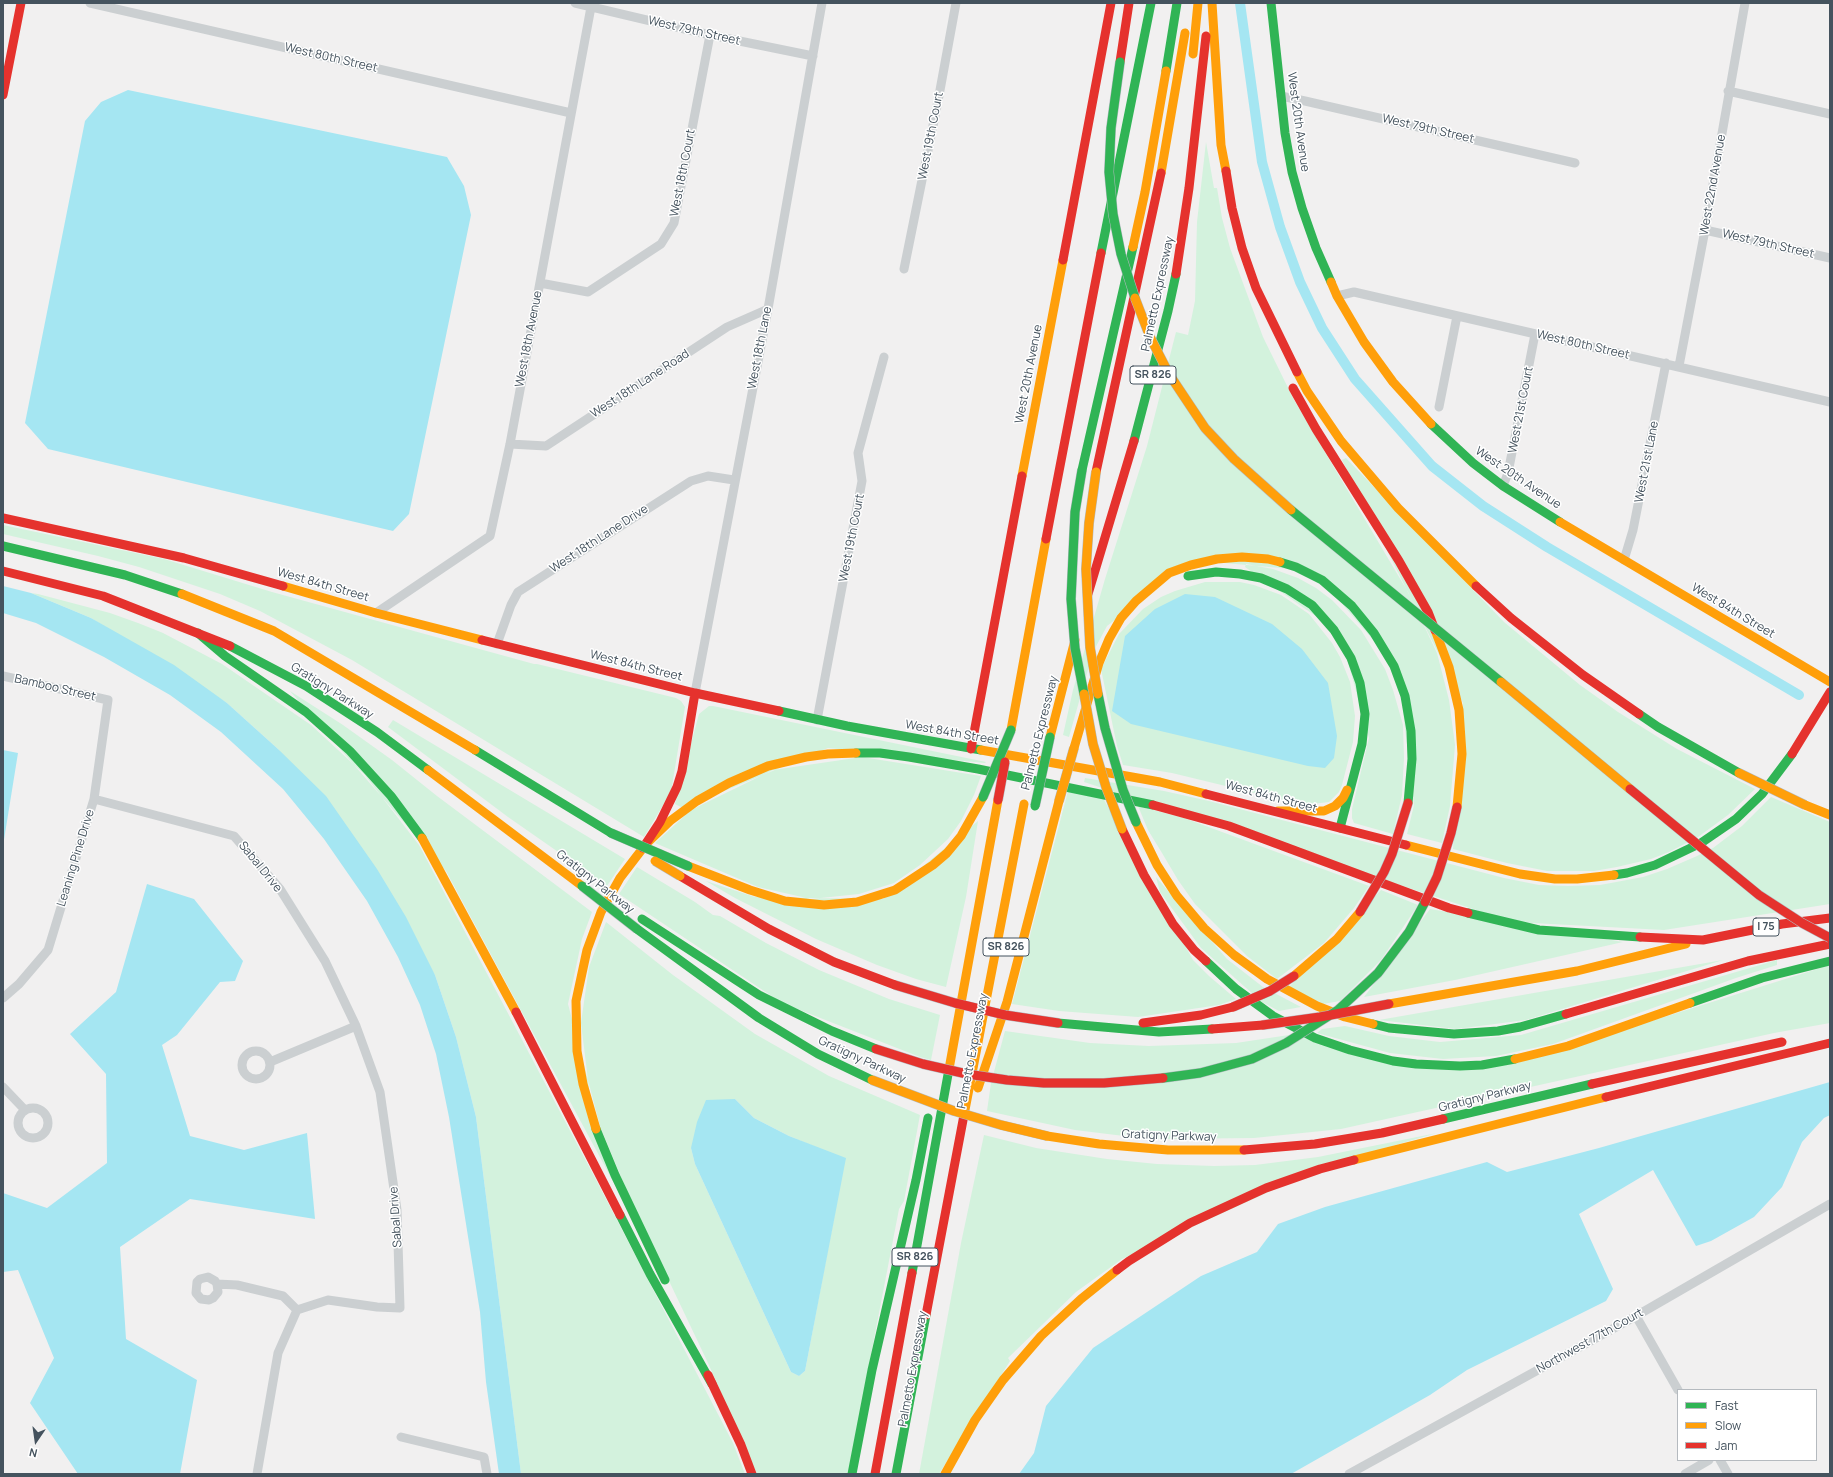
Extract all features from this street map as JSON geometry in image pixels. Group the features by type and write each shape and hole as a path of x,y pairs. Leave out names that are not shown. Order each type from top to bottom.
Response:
{"main road":[{"path":"3,95 21,3"},
{"name":"West 20th Avenue","path":"971,749 1111,3"},
{"path":"1130,3 1111,128 1109,172 1113,214 1121,254 1139,310 1150,337 1169,374 1205,428 1234,460 1277,498 1754,890 1802,923 1830,938"},
{"name":"Palmetto Expressway","path":"875,1474 1057,475 1151,3"},
{"path":"1177,3 1145,192 1082,470 1075,512 1072,550 1074,642 1094,744 1106,787 1122,829 1144,875 1173,924 1194,950 1220,976 1256,1005 1292,1027 1337,1046 1369,1056 1416,1064 1460,1066 1528,1057 1568,1046 1749,982 1785,971 1830,961"},
{"path":"1189,3 1157,194 1096,472 1089,523 1086,569 1090,647 1105,728 1123,790 1136,822 1154,859 1178,896 1204,928 1234,955 1267,979 1317,1006 1345,1017 1389,1028 1417,1032 1454,1034 1498,1031 1520,1027 1748,961 1830,944"},
{"path":"1192,65 1198,3"},
{"path":"582,886 642,919 760,995 832,1032 876,1049 923,1064 1007,1080 1044,1083 1104,1083 1169,1078 1216,1070 1252,1059 1286,1043 1338,1010 1378,973 1393,954 1422,909 1437,878 1451,833 1457,807 1462,754 1459,710 1449,667 1428,612 1399,561 1316,429 1288,376 1272,324 1242,248 1228,187 1218,109 1211,3"},
{"name":"Palmetto Expressway","path":"1034,810 1050,737 1089,591 1140,426 1165,325 1189,188 1211,3"},
{"name":"West 20th Avenue","path":"1271,3 1286,143 1297,191 1313,240 1337,296 1369,350 1406,398 1450,444 1503,486 1624,560"},
{"path":"1120,456 1155,323"},
{"path":"1272,324 1307,391 1341,441 1398,508 1458,570 1511,618 1583,675 1658,727 1739,773 1805,805 1830,815"},
{"name":"West 84th Street","path":"3,518 184,558 376,613 695,693 817,720 1160,782 1520,874 1555,879 1577,879 1627,873 1655,865 1701,843 1743,812 1757,799 1787,763 1830,692"},
{"path":"1064,639 1098,526"},
{"name":"Gratigny Parkway","path":"3,546 125,575 202,601 274,631 414,713 769,929 834,962 895,985 1006,1015 1110,1029 1160,1032 1263,1025 1320,1017 1577,971 1703,940"},
{"path":"978,1088 1007,1002 1059,801 1099,663 1109,639 1121,618 1136,601 1170,573 1191,565 1217,558 1242,557 1268,559 1296,567 1322,580 1352,606 1374,633 1394,666 1405,696 1411,731 1412,759 1408,804 1392,854 1384,872 1360,912 1337,939 1294,976 1270,991 1233,1007 1201,1015 1110,1029"},
{"name":"West 84th Street","path":"1624,560 1830,682"},
{"name":"Gratigny Parkway","path":"3,571 103,596 198,632 233,647 306,686 377,732 637,929 764,1021 818,1054 872,1080 954,1111 1000,1125 1047,1136 1099,1144 1168,1150 1241,1150 1315,1144 1397,1130 1668,1066 1789,1040"},
{"path":"1136,601 1176,580 1195,574 1216,572 1261,578 1287,589 1312,605 1334,630 1351,658 1360,684 1365,714 1362,744 1340,828"},
{"path":"198,632 225,656 306,712 350,751 391,796 426,843 497,975 650,1274 712,1384"},
{"path":"695,693 686,752 677,787 664,814 646,844 620,878 607,901 587,950 576,1001 577,1051 587,1103 603,1149 652,1250 741,1445 752,1474"},
{"path":"611,833 688,866 750,890 785,901 824,905 857,902 895,890 933,865 947,853 961,836 983,797 1010,730"},
{"path":"896,1474 995,947 1036,750"},
{"path":"646,844 696,801 729,783 768,766 806,757 828,754 880,753 1065,786 1132,800 1183,813 1230,826 1442,905 1500,922 1539,930 1703,940"},
{"path":"1278,811 1324,811 1335,806 1343,798 1353,779"},
{"name":"Palmetto Expressway","path":"917,1412 1022,865"},
{"name":"I 75","path":"1703,940 1782,924 1830,918"},
{"path":"936,1076 954,1041"},
{"path":"945,1474 975,1420 999,1386 1041,1336 1081,1299 1129,1261 1190,1223 1266,1188 1320,1169 1574,1104 1830,1043"},
{"path":"852,1474 872,1370 916,1180 934,1090"}],"street":[{"name":"West 80th Street","path":"90,3 571,113"},
{"name":"West 79th Street","path":"575,3 710,35 813,56"},
{"name":"West 18th Lane","path":"695,693 734,480 768,309 822,3"},
{"name":"West 19th Court","path":"904,269 956,3"},
{"name":"West 22nd Avenue","path":"1679,366 1705,230 1728,92 1745,3"},
{"name":"West 18th Avenue","path":"376,613 490,536 510,444 591,7"},
{"name":"West 18th Court","path":"540,283 588,292 661,244 674,223 710,35"},
{"path":"1728,92 1830,114"},
{"name":"West 79th Street","path":"1281,96 1313,102 1575,163"},
{"name":"West 79th Street","path":"1705,230 1830,258"},
{"name":"West 80th Street","path":"1337,296 1354,292 1830,402"},
{"name":"West 18th Lane Road","path":"510,444 546,446 727,327 768,309"},
{"path":"1439,407 1458,316"},
{"name":"West 21st Court","path":"1503,486 1508,473 1535,334"},
{"name":"West 19th Court","path":"817,720 862,481 858,454 884,357"},
{"name":"West 21st Lane","path":"1624,560 1634,530 1666,363"},
{"name":"West 18th Lane Drive","path":"497,644 511,605 518,592 691,481 708,476 734,480"},
{"name":"Bamboo Street","path":"3,676 108,700"},
{"name":"Leaning Pine Drive","path":"3,998 19,984 48,950 94,799 108,700"},
{"name":"Sabal Drive","path":"94,799 234,836 284,896 325,961 356,1026 380,1092 397,1210 400,1308 377,1307 328,1300 297,1310"},
{"path":"270,1062 356,1026"},
{"path":"3,1087 25,1110"},
{"name":"Northwest 77th Court","path":"1349,1474 1636,1316 1830,1204"},
{"path":"217,1284 237,1285 283,1296 297,1310 278,1353 257,1474"},
{"path":"1636,1316 1677,1389"},
{"path":"401,1437 484,1456 487,1474"},
{"path":"1685,1474 1707,1461"},
{"path":"1721,1461 1728,1474"}],"green space":[{"path":"1206,142 1214,188 1217,188 1222,218 1230,248 1263,337 1294,400 1408,592 1437,653 1449,700 1455,745 1450,806 1442,843 1407,834 1414,805 1398,669 1314,571 1191,560 1107,626 1093,652 1069,737 1063,735 1073,690 1105,579 1147,446 1176,332 1188,335 1195,301 1197,222"},
{"path":"1346,458 1504,622 1580,685 1618,712 1677,749 1755,789 1728,815 1698,837 1669,852 1651,859 1617,867 1594,871 1547,871 1507,863 1453,849 1463,703 1342,460"},
{"path":"3,525 164,559 272,592 534,664 676,698 681,701 685,707 671,792 644,837 352,660 260,611 220,594 139,567 3,534"},
{"path":"1246,564 1273,569 1298,578 1316,588 1332,600 1361,630 1385,669 1403,725 1404,758 1402,795 1393,834 1354,823 1352,818 1352,809 1369,738 1340,633 1245,567"},
{"path":"1205,582 1240,582 1254,585 1281,595 1309,614 1332,643 1340,657 1350,682 1355,716 1353,742 1342,785 1339,792 1329,802 1304,805 1172,773 1123,765 1117,746 1101,669 1119,634 1143,609 1161,597"},
{"path":"31,593 110,613 138,623 163,633 222,664 311,725 364,774 419,845 733,1443 745,1474 521,1474 476,1117 456,1037 435,975 278,749 227,703 91,618"},
{"path":"290,691 343,725 392,760 437,796 592,912 582,939 568,1004 616,1187 446,871"},
{"path":"709,706 986,762 828,748 683,808 675,804 699,714"},
{"path":"393,720 625,859 607,886 508,817 388,727"},
{"path":"862,757 981,776 974,795 961,821 948,839 920,865 894,883 859,894 811,899 758,887 655,843 691,810 773,770"},
{"path":"1085,778 1164,791 1209,801 1504,878 1539,885 1568,886 1600,885 1643,877 1667,869 1697,856 1713,848 1742,826 1771,797 1830,822 1830,904 1664,930 1513,922 1084,782"},
{"path":"1068,791 1103,798 1193,960 1236,999 1219,1005 1138,1017 1059,1011 1012,1004"},
{"path":"1138,806 1184,818 1369,886 1354,908 1324,943 1277,979 1247,956 1195,904 1178,880 1148,830"},
{"path":"978,821 966,897 946,987 916,979 877,965 816,939 735,898 706,881 755,897 883,899"},
{"path":"637,867 695,902 713,915 720,916 766,943 819,970 889,999 940,1015 931,1060 782,1003 619,894"},
{"path":"1156,877 1227,959 1263,987 1301,1007 1279,1011 1262,1002 1201,948 1160,892"},
{"path":"1381,890 1418,905 1381,960 1340,1001 1323,1004 1289,987"},
{"path":"1430,909 1623,942 1455,980 1364,997"},
{"path":"606,922 673,975 755,1034 829,1076 920,1115 904,1201 899,1209 848,1474 757,1474 708,1363 632,1203 591,1105 581,1023 589,967","holes":["735,1099 754,1118 789,1136 845,1159 805,1371 799,1376 791,1372 695,1164 691,1148"]},
{"path":"1723,960 1526,1020 1456,1029 1379,1020"},
{"path":"1777,960 1777,965 1736,978 1553,1044 1496,1056 1443,1059 1390,1053 1317,1033 1322,1029 1345,1026 1389,1036 1440,1042 1521,1035"},
{"path":"1830,965 1830,1023 1774,1033 1341,1129 1254,1138 1161,1139 1075,1130 987,1111 991,1083 1005,1031 1090,1043 1149,1046 1236,1043 1289,1035 1458,1070 1629,1028"},
{"path":"1437,1133 1330,1164 1122,1259 1076,1292 1008,1358 1010,1361 939,1474 919,1474 961,1243 984,1135 1036,1148 1107,1159 1157,1164 1214,1166 1255,1165 1318,1157"}],"water":[{"path":"128,90 447,157 464,186 471,215 409,514 393,531 48,449 25,423 85,121 101,102"},
{"path":"3,586 31,593 91,618 174,665 227,703 278,749 326,796 377,869 406,917 435,975 456,1037 476,1117 521,1474 499,1474 486,1382 480,1312 449,1117 436,1054 420,1005 398,957 367,901 324,839 283,789 221,732 170,695 104,657 36,623 3,613"},
{"path":"1185,594 1215,597 1272,624 1302,649 1328,683 1337,736 1334,758 1325,768 1308,766 1131,724 1112,711 1125,636 1155,609"},
{"path":"3,750 18,753 3,846"},
{"path":"147,884 194,899 243,961 235,981 220,982 177,1035 162,1045 190,1136 244,1150 307,1133 315,1219 190,1199 120,1247 126,1339 197,1380 180,1474 78,1474 30,1403 54,1358 18,1270 3,1272 3,1193 47,1208 107,1163 106,1074 70,1034 116,992"},
{"path":"1830,1082 1830,1115 1824,1118 1802,1142 1782,1187 1754,1217 1711,1241 1696,1246 1653,1170 1579,1214 1613,1289 1606,1301 1467,1370 1430,1395 1291,1474 1019,1474 1034,1453 1046,1406 1093,1348 1201,1276 1257,1252 1278,1224 1325,1207 1487,1162 1507,1172 1599,1148"},
{"path":"735,1099 754,1118 789,1136 846,1158 805,1371 799,1376 791,1372 695,1164 691,1148 697,1122 706,1100"}],"waterway":[{"path":"1240,3 1262,162 1280,227 1300,282 1322,328 1355,379 1432,466 1483,506 1547,547 1799,695"}],"traffic: fast":[{"path":"1101,253 1151,3"},
{"path":"1166,71 1177,3"},
{"path":"1271,3 1285,133 1292,172 1302,208 1316,248 1331,282"},
{"path":"1120,62 1111,128 1109,172 1113,214 1121,254 1135,298"},
{"path":"1082,470 1133,247"},
{"path":"1134,441 1168,311 1176,274"},
{"path":"1431,424 1473,463 1503,486 1560,522"},
{"path":"1082,470 1075,512 1071,599 1075,648 1084,694"},
{"path":"1291,510 1501,682"},
{"path":"3,546 125,575 182,594"},
{"path":"1280,562 1296,567 1322,580 1352,606 1374,633 1394,666 1405,696 1411,731 1412,759 1408,803"},
{"path":"1188,576 1216,572 1240,574 1261,578 1287,589 1312,605 1334,630 1351,658 1360,683 1365,714 1362,744 1340,828"},
{"path":"198,633 225,656 306,712 350,751 391,796 422,838"},
{"path":"230,646 306,686 377,732 428,770"},
{"path":"1098,694 1105,728 1123,790 1136,822"},
{"path":"779,711 847,726 981,750"},
{"path":"1639,714 1658,727 1739,773"},
{"path":"983,797 1011,730"},
{"path":"1035,806 1050,737"},
{"path":"475,750 611,833"},
{"path":"856,753 880,753 978,769 1153,805"},
{"path":"1614,875 1655,865 1701,843 1736,819 1762,794 1792,754"},
{"path":"611,833 688,866"},
{"path":"582,886 637,929"},
{"path":"1163,1078 1200,1073 1252,1059 1286,1043 1338,1010 1378,973 1409,932 1425,902"},
{"path":"1468,913 1539,930 1640,937"},
{"path":"642,919 759,995 832,1031 876,1049"},
{"path":"637,929 759,1018 818,1054 872,1080"},
{"path":"1206,961 1236,989 1273,1016 1315,1038 1350,1050 1393,1061 1416,1064 1460,1066 1482,1065 1515,1059"},
{"path":"1690,1003 1762,978 1830,961"},
{"path":"1373,1024 1389,1028 1454,1034 1498,1031 1520,1027 1566,1014"},
{"path":"1058,1023 1159,1032 1212,1029"},
{"path":"912,1273 949,1069"},
{"path":"1443,1119 1592,1084"},
{"path":"852,1474 872,1370 916,1180 928,1118"},
{"path":"596,1129 615,1175 665,1280"},
{"path":"620,1215 650,1274 712,1384"},
{"path":"896,1474 926,1315"}],"traffic: slow":[{"path":"1193,54 1198,3"},
{"path":"1212,3 1221,145 1226,171"},
{"path":"1161,173 1185,33"},
{"path":"1133,247 1145,192 1166,71"},
{"path":"1022,476 1063,260"},
{"path":"1331,282 1337,296 1364,342 1393,382 1431,424"},
{"path":"1135,298 1150,337 1169,374 1205,428 1234,459 1291,510"},
{"path":"1297,372 1307,391 1341,441 1398,508 1476,586"},
{"path":"1096,472 1089,523 1086,569 1090,647 1098,694"},
{"path":"1560,522 1830,682"},
{"path":"1011,730 1046,539"},
{"path":"1074,748 1099,663 1109,639 1121,618 1136,601 1169,573 1191,565 1217,559 1242,557 1268,559 1280,562"},
{"path":"283,586 376,613 482,640"},
{"path":"182,594 274,631 475,750"},
{"path":"1435,630 1449,667 1459,710 1462,754 1457,807"},
{"path":"1050,737 1075,640"},
{"path":"1501,682 1630,789"},
{"path":"1084,694 1093,744 1106,787 1122,829"},
{"path":"1059,801 1074,748"},
{"path":"981,750 1160,782 1206,794"},
{"path":"646,844 670,821 697,801 729,783 768,766 806,757 828,754 856,753"},
{"path":"428,770 582,886"},
{"path":"1739,773 1805,805"},
{"path":"1278,811 1324,811 1335,806 1343,798 1347,790"},
{"path":"688,866 750,890 785,901 824,905 857,902 895,890 933,865 947,853 961,836 983,797"},
{"path":"949,1069 998,800"},
{"path":"978,1088 1007,1002 1059,801"},
{"path":"964,1115 1024,804"},
{"path":"1805,805 1830,815"},
{"path":"1136,822 1157,865 1177,896 1204,928 1234,955 1267,979 1317,1006 1345,1017 1373,1024"},
{"path":"422,838 516,1012"},
{"path":"1406,845 1520,874 1555,879 1577,879 1614,875"},
{"path":"596,1129 583,1084 577,1051 576,1001 587,950 601,912 620,878 643,848"},
{"path":"655,861 680,876"},
{"path":"1294,976 1337,939 1360,912"},
{"path":"1389,1004 1577,971 1686,944"},
{"path":"1515,1059 1568,1046 1690,1003"},
{"path":"872,1080 954,1111 1001,1125 1047,1136"},
{"path":"1354,1160 1606,1097"},
{"path":"1047,1136 1099,1144 1168,1150 1244,1150"},
{"path":"945,1474 975,1420 1003,1380 1041,1336 1081,1299 1117,1270"}],"traffic: jam":[{"path":"3,95 21,3"},
{"path":"1063,260 1111,3"},
{"path":"1120,62 1129,3"},
{"path":"1176,274 1189,188 1206,36"},
{"path":"1226,171 1232,208 1242,248 1256,288 1297,372"},
{"path":"1096,472 1161,173"},
{"path":"1046,539 1101,253"},
{"path":"1293,388 1316,429 1399,561 1428,612 1435,630"},
{"path":"1088,594 1134,441"},
{"path":"971,749 1022,476"},
{"path":"3,518 184,558 283,586"},
{"path":"3,571 103,596 230,646"},
{"path":"1476,586 1511,618 1583,675 1639,714"},
{"path":"482,640 695,693 779,711"},
{"path":"1792,754 1830,692"},
{"path":"643,848 660,822 677,787 682,771 695,693"},
{"path":"998,800 1005,762"},
{"path":"1630,789 1759,895 1802,923 1830,938"},
{"path":"1206,794 1406,845"},
{"path":"1360,912 1384,872 1392,854 1408,803"},
{"path":"1153,805 1229,826 1449,908 1468,913"},
{"path":"1425,902 1437,877 1451,833 1457,807"},
{"path":"1122,829 1144,875 1173,924 1194,950 1206,961"},
{"path":"680,876 769,929 834,962 895,985"},
{"path":"1640,937 1703,940 1782,924 1830,918"},
{"path":"1566,1014 1748,961 1830,944"},
{"path":"1233,1007 1270,991 1294,976"},
{"path":"895,985 955,1003 1005,1015 1058,1023"},
{"path":"1263,1025 1320,1017 1389,1004"},
{"path":"1143,1023 1201,1015 1233,1007"},
{"path":"516,1012 620,1215"},
{"path":"1212,1029 1263,1025"},
{"path":"1592,1084 1782,1042"},
{"path":"1606,1097 1830,1043"},
{"path":"876,1049 923,1064 967,1074 1007,1080 1044,1083 1104,1083 1163,1078"},
{"path":"926,1315 964,1115"},
{"path":"1244,1150 1315,1144 1382,1133 1443,1119"},
{"path":"1117,1270 1190,1223 1266,1188 1320,1169 1354,1160"},
{"path":"875,1474 912,1273"},
{"path":"708,1375 741,1445 752,1474"}]}
